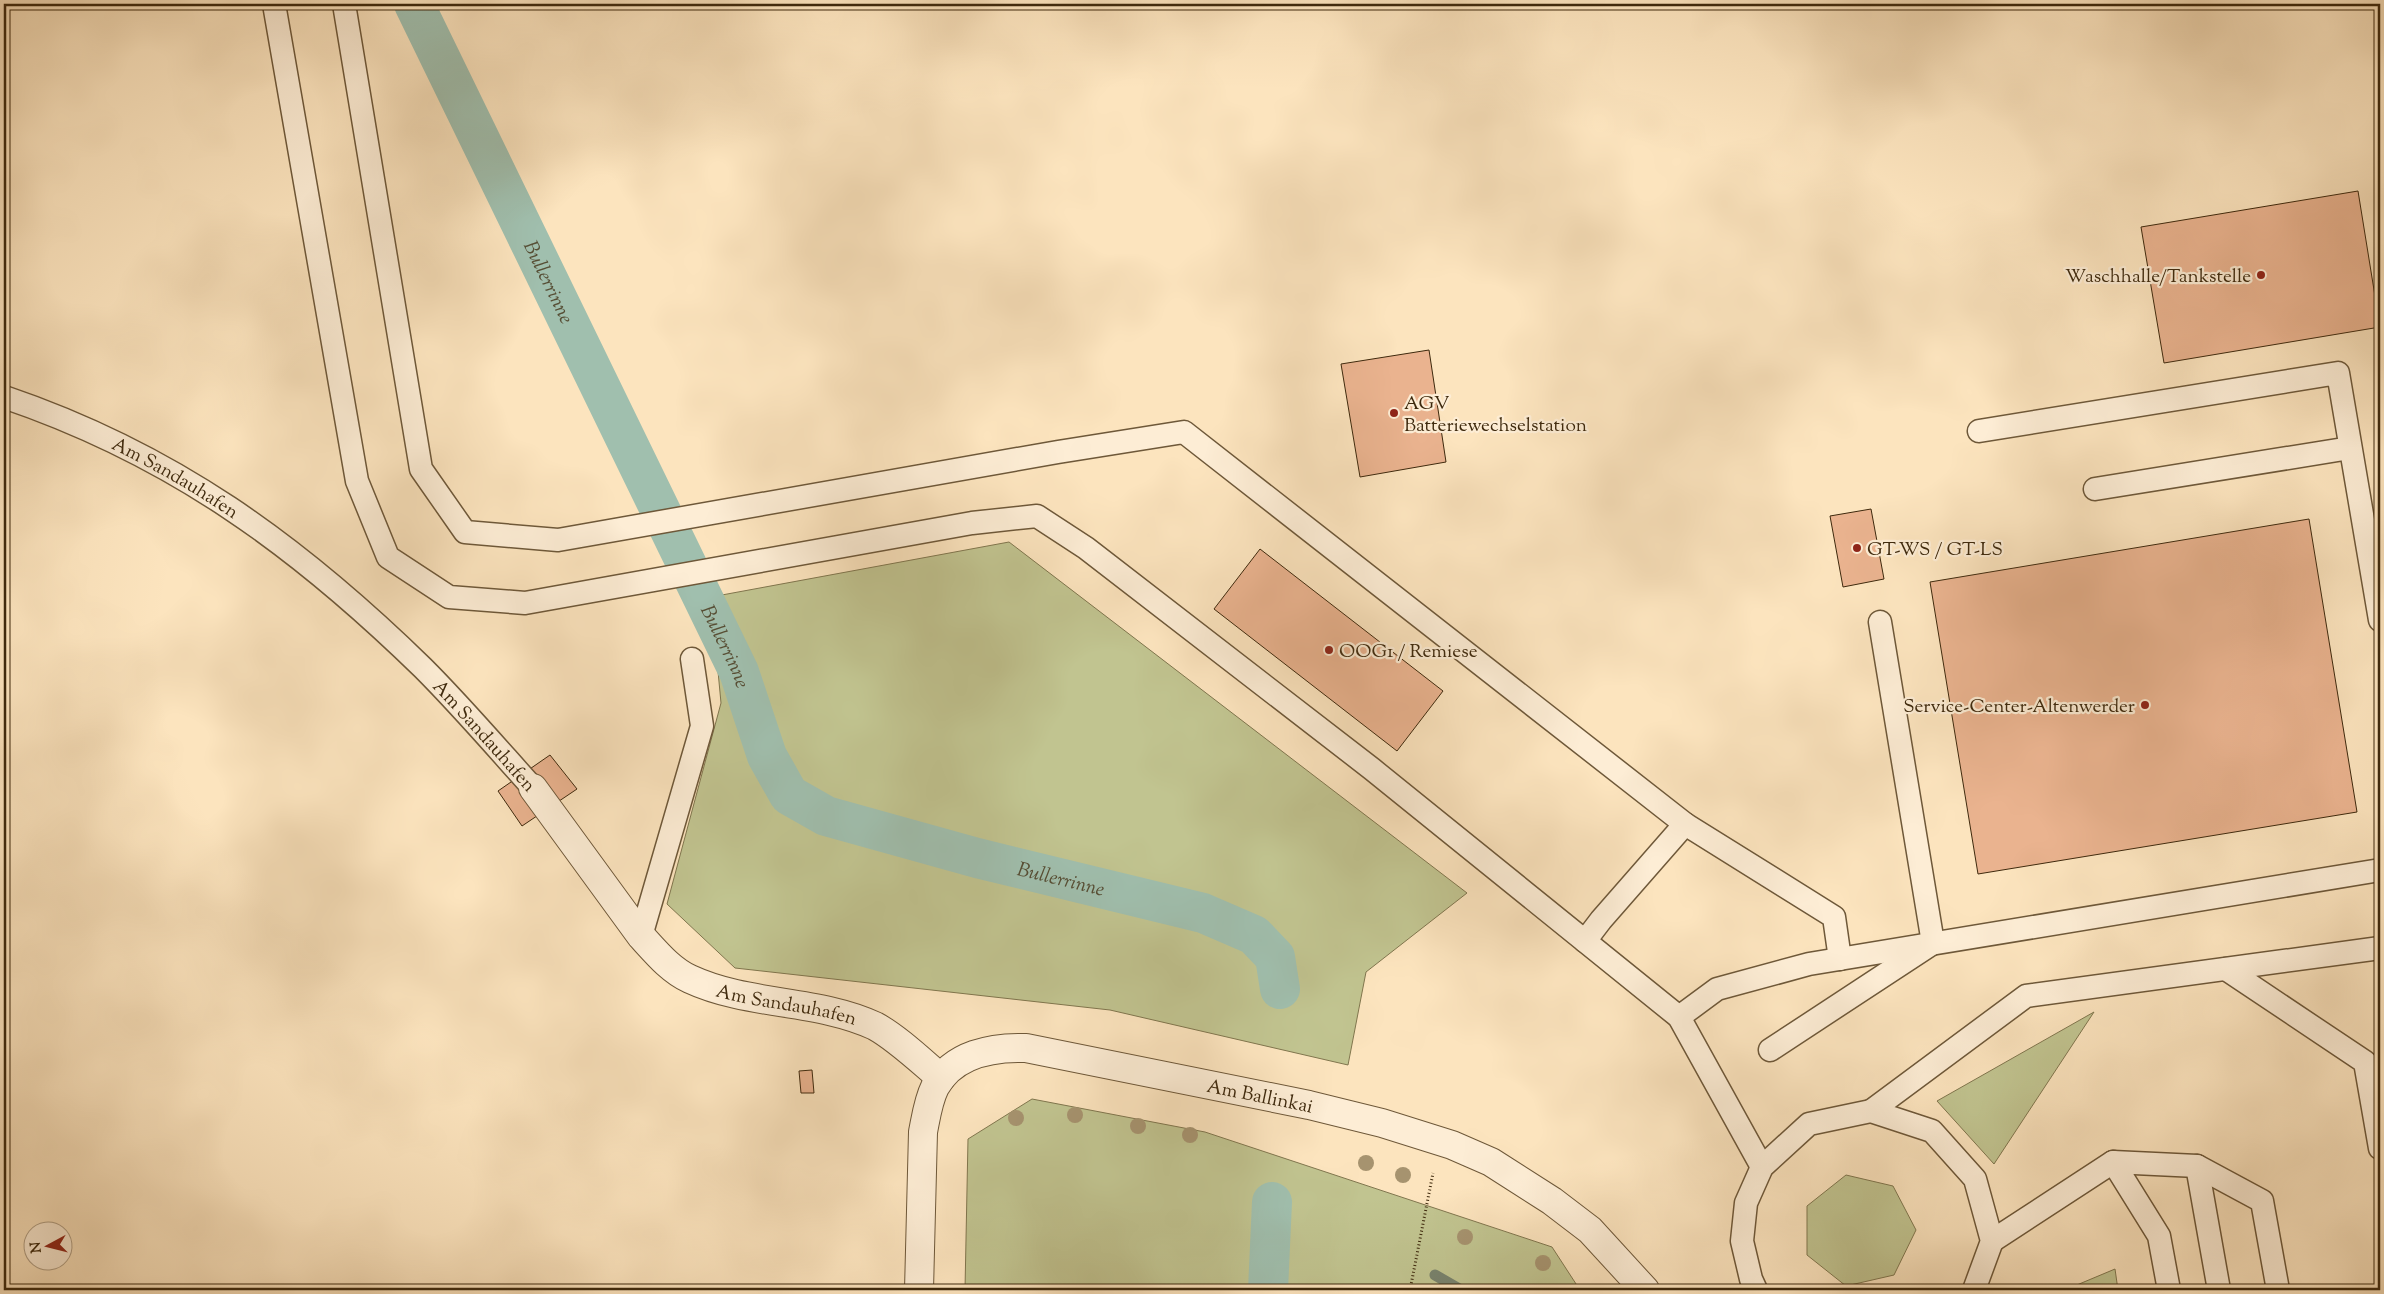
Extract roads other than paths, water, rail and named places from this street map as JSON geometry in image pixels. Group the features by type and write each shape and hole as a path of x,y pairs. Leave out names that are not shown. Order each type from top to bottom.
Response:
{"street":[{"name":"Am Sandauhafen","path":"533,788 641,936 659,956 689,978 739,995 825,1010 875,1027 941,1078"},
{"name":"Am Ballinkai","path":"919,1290 920,1186 924,1132 928,1107 935,1087 941,1078 965,1059 976,1054 997,1048 1026,1048 1309,1105 1382,1123 1441,1141 1491,1162 1552,1200 1590,1230 1645,1290"}],"lane":[{"path":"274,4 357,481 388,557 449,597 525,603 972,523 1037,516 1086,548 1372,769 1679,1018 1762,1168"},
{"path":"344,4 421,469 465,532 558,540 1058,452 1184,432 1685,824 1834,917 1840,958"},
{"path":"1979,431 2338,373 2380,620"},
{"name":"Am Sandauhafen","path":"4,396 96,432 167,468 221,500 281,543 341,591 424,670 533,788"},
{"path":"2095,489 2350,448"},
{"path":"1880,622 1933,943"},
{"path":"641,936 702,726 692,659"},
{"path":"1585,941 1600,920 1685,824"},
{"path":"1679,1018 1717,989 1809,964 2380,870"},
{"path":"1770,1050 1933,943"},
{"path":"1756,1290 1751,1279 1742,1241 1746,1203 1762,1168 1809,1124 1871,1111 2026,996 2380,948"},
{"path":"2226,969 2366,1062 2380,1148"},
{"path":"1871,1111 1932,1131 1975,1179 1992,1240 1974,1290"},
{"path":"1992,1240 2113,1162 2196,1166 2262,1201 2278,1290"},
{"path":"2113,1162 2159,1236 2169,1290"},
{"path":"2196,1166 2219,1290"}],"waterway":[{"name":"Bullerrinne","path":"414,4 739,672 767,756 789,795 826,816 977,858 1203,913 1254,935 1275,957 1280,989"},
{"name":"Bullerrinne","path":"1268,1290 1272,1202"},
{"path":"1435,1275 1461,1290"}],"place":[{"name":"Waschhalle/Tankstelle","path":"2261,275"},
{"name":"AGV Batteriewechselstation","path":"1394,413"},
{"name":"GT-WS / GT-LS","path":"1857,548"},
{"name":"OOG1 / Remiese","path":"1329,650"},
{"name":"Service-Center-Altenwerder","path":"2145,705"}]}
